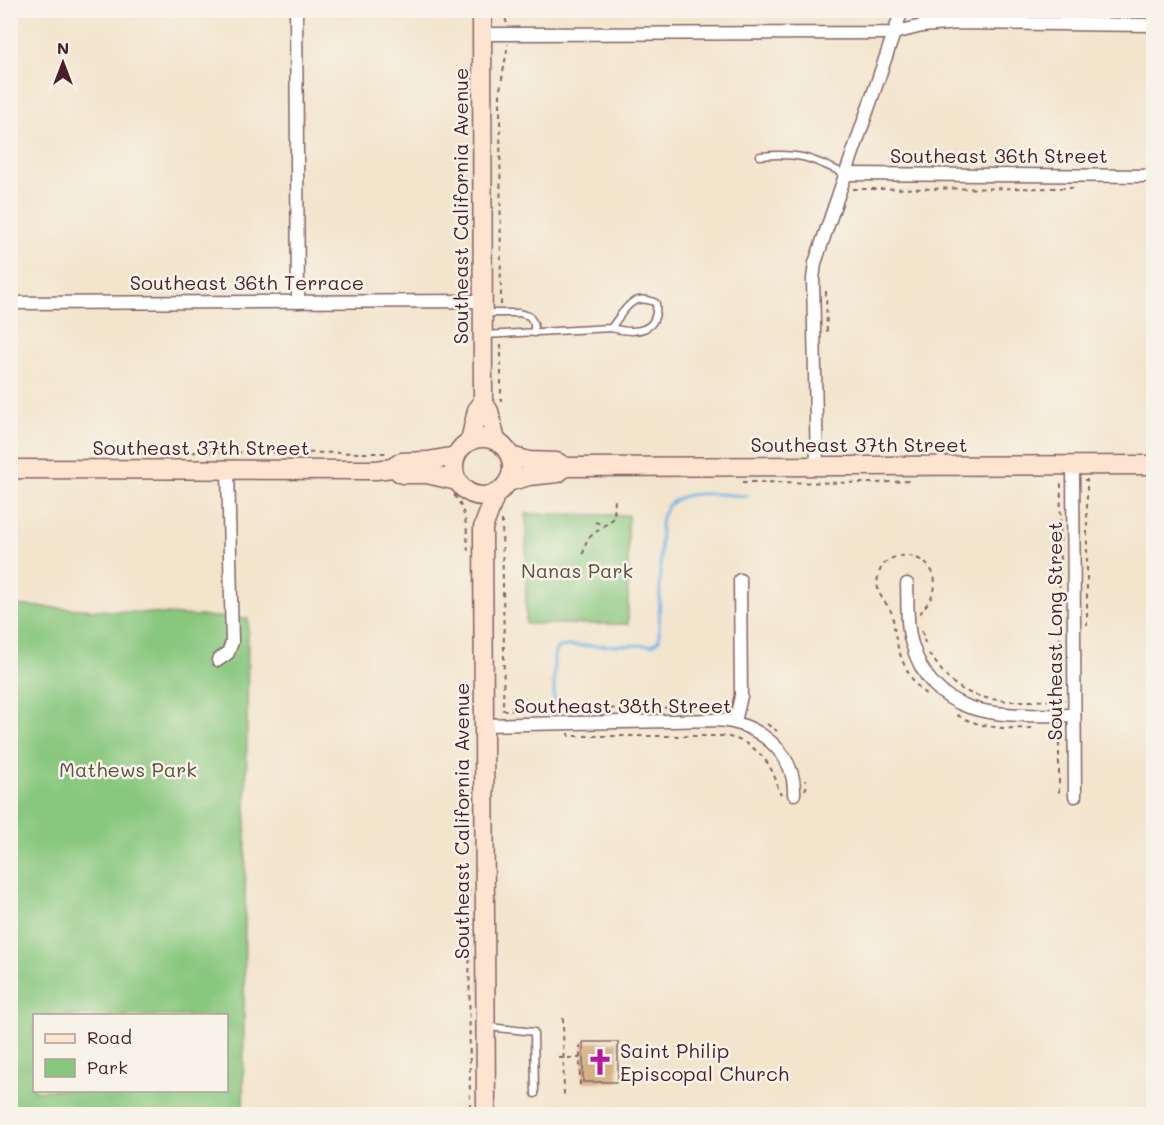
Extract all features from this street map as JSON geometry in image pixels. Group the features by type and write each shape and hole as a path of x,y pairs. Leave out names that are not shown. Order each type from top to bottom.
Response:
{"main road":[{"name":"Southeast California Avenue","path":"471,441 477,410 483,402 492,335 489,309 482,10"},
{"name":"Southeast California Avenue","path":"483,402 489,411 496,441"},
{"path":"479,438 496,441 510,456 511,474 502,488 487,496 463,486 454,473 456,456 465,444 479,438"},
{"name":"Southeast 37th Street","path":"10,469 228,470 428,461 456,456"},
{"name":"Southeast 37th Street","path":"510,456 529,461 557,462 564,467 824,472 1073,473 1154,465"},
{"name":"Southeast 37th Street","path":"390,461 403,474 427,474 463,486"},
{"name":"Southeast 37th Street","path":"502,488 529,476 558,473 564,467"},
{"name":"Southeast California Avenue","path":"463,486 474,504 483,528"},
{"name":"Southeast California Avenue","path":"486,1114 483,528 502,488"}],"street":[{"path":"296,10 298,302"},
{"path":"824,472 813,279 818,254 902,10"},
{"path":"482,34 894,33 922,26 959,24 1154,25"},
{"name":"Southeast 36th Street","path":"845,174 1154,176"},
{"name":"Southeast 36th Terrace","path":"10,303 298,302 489,309"},
{"path":"218,660 228,653 232,642 228,470"},
{"name":"Southeast Long Street","path":"1073,473 1076,796"},
{"path":"735,722 741,696 740,580"},
{"path":"908,584 908,626 912,644 926,674 945,694 961,704 990,714 1074,721"},
{"name":"Southeast 38th Street","path":"483,725 717,720 735,722 758,732 777,748 790,769 794,794"}],"lane":[{"path":"760,156 782,153 810,157 845,174"},
{"path":"492,335 611,328 621,331 645,330 655,321 656,303 645,297 637,298 611,328"},
{"path":"489,309 530,316 534,323 534,333"},
{"path":"486,1027 534,1032 535,1094"}],"path":[{"path":"489,309 500,90 508,44 503,10"},
{"path":"851,189 1084,188"},
{"path":"826,288 826,342"},
{"path":"492,335 501,410"},
{"path":"131,455 151,452 390,461"},
{"path":"735,482 824,472 920,481"},
{"path":"1059,794 1060,480 1073,473 1087,480 1087,632"},
{"path":"583,554 585,542 614,518 615,499"},
{"path":"502,517 503,710 723,706 739,710"},
{"path":"595,522 604,525"},
{"path":"596,532 598,537"},
{"path":"920,621 920,613 934,592 933,573 921,558 912,555 893,558 885,562 878,577 878,592 892,611 895,638 905,667 920,690 935,701"},
{"path":"921,629 927,650 947,678 983,698 1074,700"},
{"path":"951,712 970,722 998,729 1039,728"},
{"path":"1059,721 1074,721"},
{"path":"569,723 569,736 735,738 753,747 768,763 777,781 779,793 794,794 807,790 804,777"},
{"path":"766,723 779,734"},
{"path":"563,1018 564,1098"},
{"path":"580,1044 580,1085"},
{"path":"559,1058 580,1059"}],"green space":[{"name":"Nanas Park","path":"526,514 628,515 628,624 526,624"},
{"name":"Mathews Park","path":"10,605 248,619 243,1114 11,1114"}],"building":[{"name":"Saint Philip Episcopal Church","path":"583,1042 618,1042 618,1082 583,1082"}],"waterway":[{"path":"554,702 554,656 557,648 653,645 659,640 661,523 665,510 672,502 695,494 748,496"}],"place":[{"name":"Saint Philip Episcopal Church","path":"600,1062"}]}
